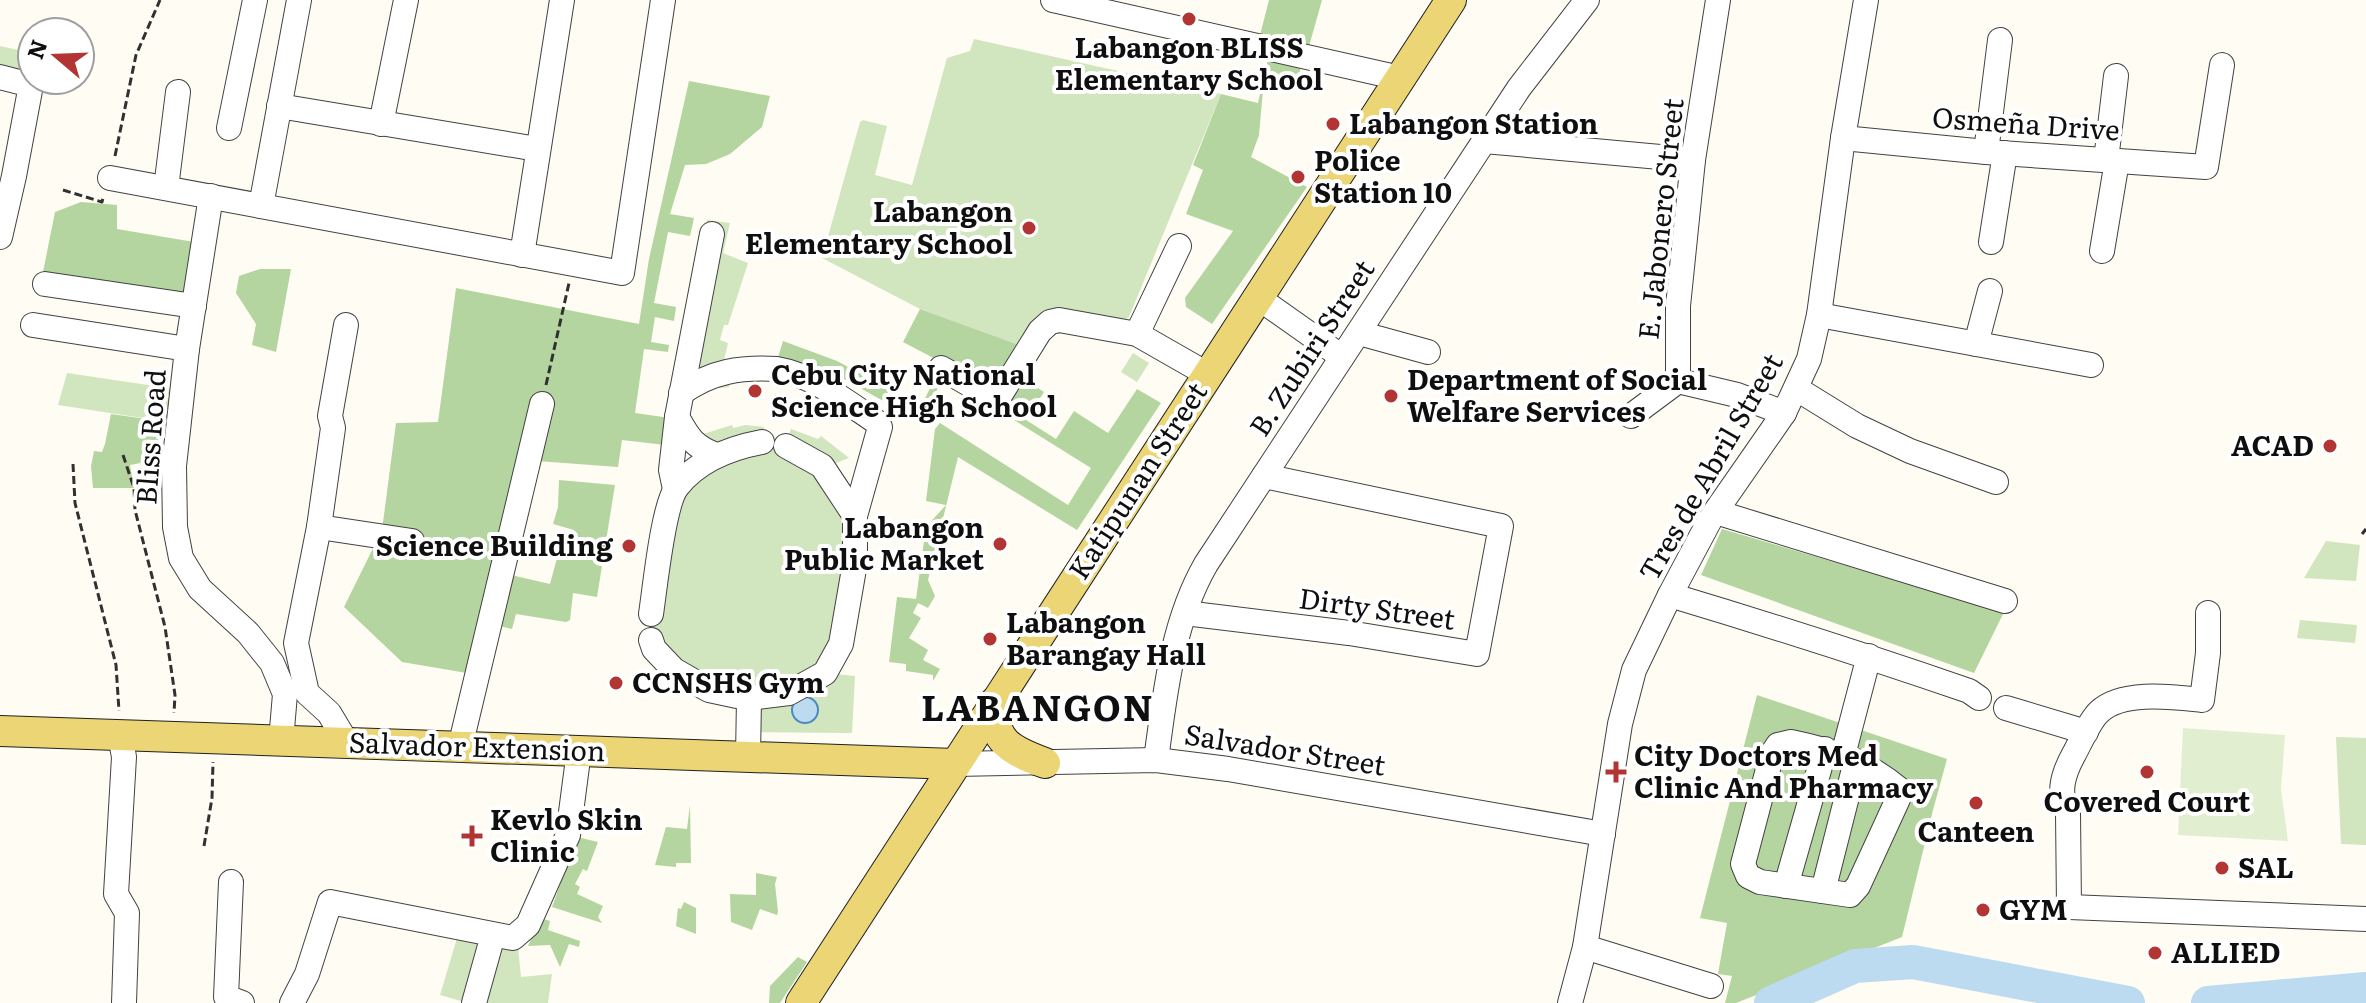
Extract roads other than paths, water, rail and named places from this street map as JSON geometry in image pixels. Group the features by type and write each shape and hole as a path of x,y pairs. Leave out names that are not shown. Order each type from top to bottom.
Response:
{"main road":[{"name":"Katipunan Street","path":"801,1003 1451,0"},
{"path":"995,702 996,727 1001,738 1015,750 1045,763"},
{"name":"Salvador Extension","path":"0,731 955,764"},
{"path":"886,761 910,782 915,799 915,825"}],"street":[{"path":"229,128 255,0"},
{"path":"261,206 299,0"},
{"path":"381,124 406,0"},
{"path":"522,255 562,0"},
{"path":"110,178 622,273 663,0"},
{"path":"1053,0 1400,78"},
{"name":"B. Zubiri Street","path":"1156,760 1165,696 1185,613 1193,587 1206,564 1519,88 1587,0"},
{"name":"E. Jabonero Street","path":"1718,0 1693,160 1678,306 1678,381 1737,395 1784,413"},
{"name":"Tres de Abril Street","path":"1570,1003 1585,947 1620,724 1634,670 1670,595 1716,512 1784,413 1809,359 1819,315 1866,0"},
{"path":"1991,242 2000,40"},
{"name":"Osmeña Drive","path":"1843,138 1995,153 2206,167 2222,65"},
{"path":"2102,251 2112,160 2116,76"},
{"path":"0,77 31,85 7,175 0,237"},
{"path":"166,188 178,92"},
{"path":"279,106 537,149"},
{"path":"1484,141 1693,160"},
{"name":"Bliss Road","path":"211,196 187,349 174,466 175,527 181,558 200,589 248,633 272,663 285,694 281,741"},
{"path":"651,614 666,518 675,489 671,470 679,405 712,234"},
{"path":"1137,334 1179,246"},
{"path":"45,284 194,306"},
{"path":"1976,344 1990,291"},
{"path":"1257,297 1342,357"},
{"path":"1819,315 2091,365"},
{"path":"941,368 997,400 1040,331 1050,322 1059,320 1137,334 1207,374"},
{"path":"33,325 187,349"},
{"path":"346,325 330,416 333,428 319,527 296,643 307,693 329,713 347,743"},
{"path":"1359,333 1428,352"},
{"path":"651,640 654,649 674,670 709,690 749,698 789,693 825,673 841,644 855,563 855,516 880,427 816,384 777,369 716,374 701,379 679,405"},
{"path":"1631,416 1678,381"},
{"path":"1797,389 1857,426 1897,445 1996,482"},
{"path":"460,747 542,404"},
{"path":"679,405 690,439 700,449 716,455"},
{"path":"675,489 716,455 774,444 822,466 846,471 872,456"},
{"path":"822,466 855,516"},
{"name":"Dirty Street","path":"1185,613 1349,633 1477,654 1501,526 1264,476"},
{"path":"1716,512 2005,601"},
{"path":"319,527 412,541"},
{"path":"1670,595 1869,656 1969,691 1979,698"},
{"path":"2208,613 2208,653 2202,700 2169,697 2129,699 2099,712 2067,766 2062,801 2068,813 2069,907 2366,919"},
{"path":"1786,886 1841,755 1869,656"},
{"path":"748,757 749,698"},
{"path":"2006,708 2086,732"},
{"path":"120,735 124,757 116,894 127,913 124,1003"},
{"path":"1791,742 1841,755 1878,771 1899,789 1898,799 1858,886 1850,895 1786,886 1760,882 1748,876 1743,864 1768,765 1778,745 1791,742"},
{"path":"292,1003 307,974 330,902 513,938 528,925 568,835 579,751"},
{"path":"1823,891 1841,755"},
{"name":"Salvador Street","path":"955,764 1156,760 1228,769 1603,834"},
{"path":"231,882 226,997 242,1003"},
{"path":"474,1003 493,935"},
{"path":"1585,947 1711,986"}],"water":[{"path":"805,697 814,701 818,710 814,719 805,723 796,719 792,710 796,701"}],"waterway":[{"path":"1771,1003 1855,966 1913,962 2128,1003"},
{"path":"2208,1003 2366,989"}],"place":[{"name":"Labangon BLISS Elementary School","path":"1189,19"},
{"name":"Labangon Station","path":"1333,124"},
{"name":"Police Station 10","path":"1298,177"},
{"name":"Labangon Elementary School","path":"1029,228"},
{"name":"Cebu City National Science High School","path":"755,391"},
{"name":"Department of Social Welfare Services","path":"1391,396"},
{"name":"ACAD","path":"2330,446"},
{"name":"Labangon Public Market","path":"1000,544"},
{"name":"Science Building","path":"629,546"},
{"name":"Labangon Barangay Hall","path":"990,639"},
{"name":"CCNSHS Gym","path":"616,683"},
{"name":"City Doctors Med Clinic And Pharmacy","path":"1616,772"},
{"name":"Covered Court","path":"2147,772"},
{"name":"Canteen","path":"1976,803"},
{"name":"Kevlo Skin Clinic","path":"472,836"},
{"name":"SAL","path":"2222,868"},
{"name":"GYM","path":"1983,910"},
{"name":"ALLIED","path":"2155,953"}],"district":[{"name":"LABANGON","path":"1038,708"}]}
